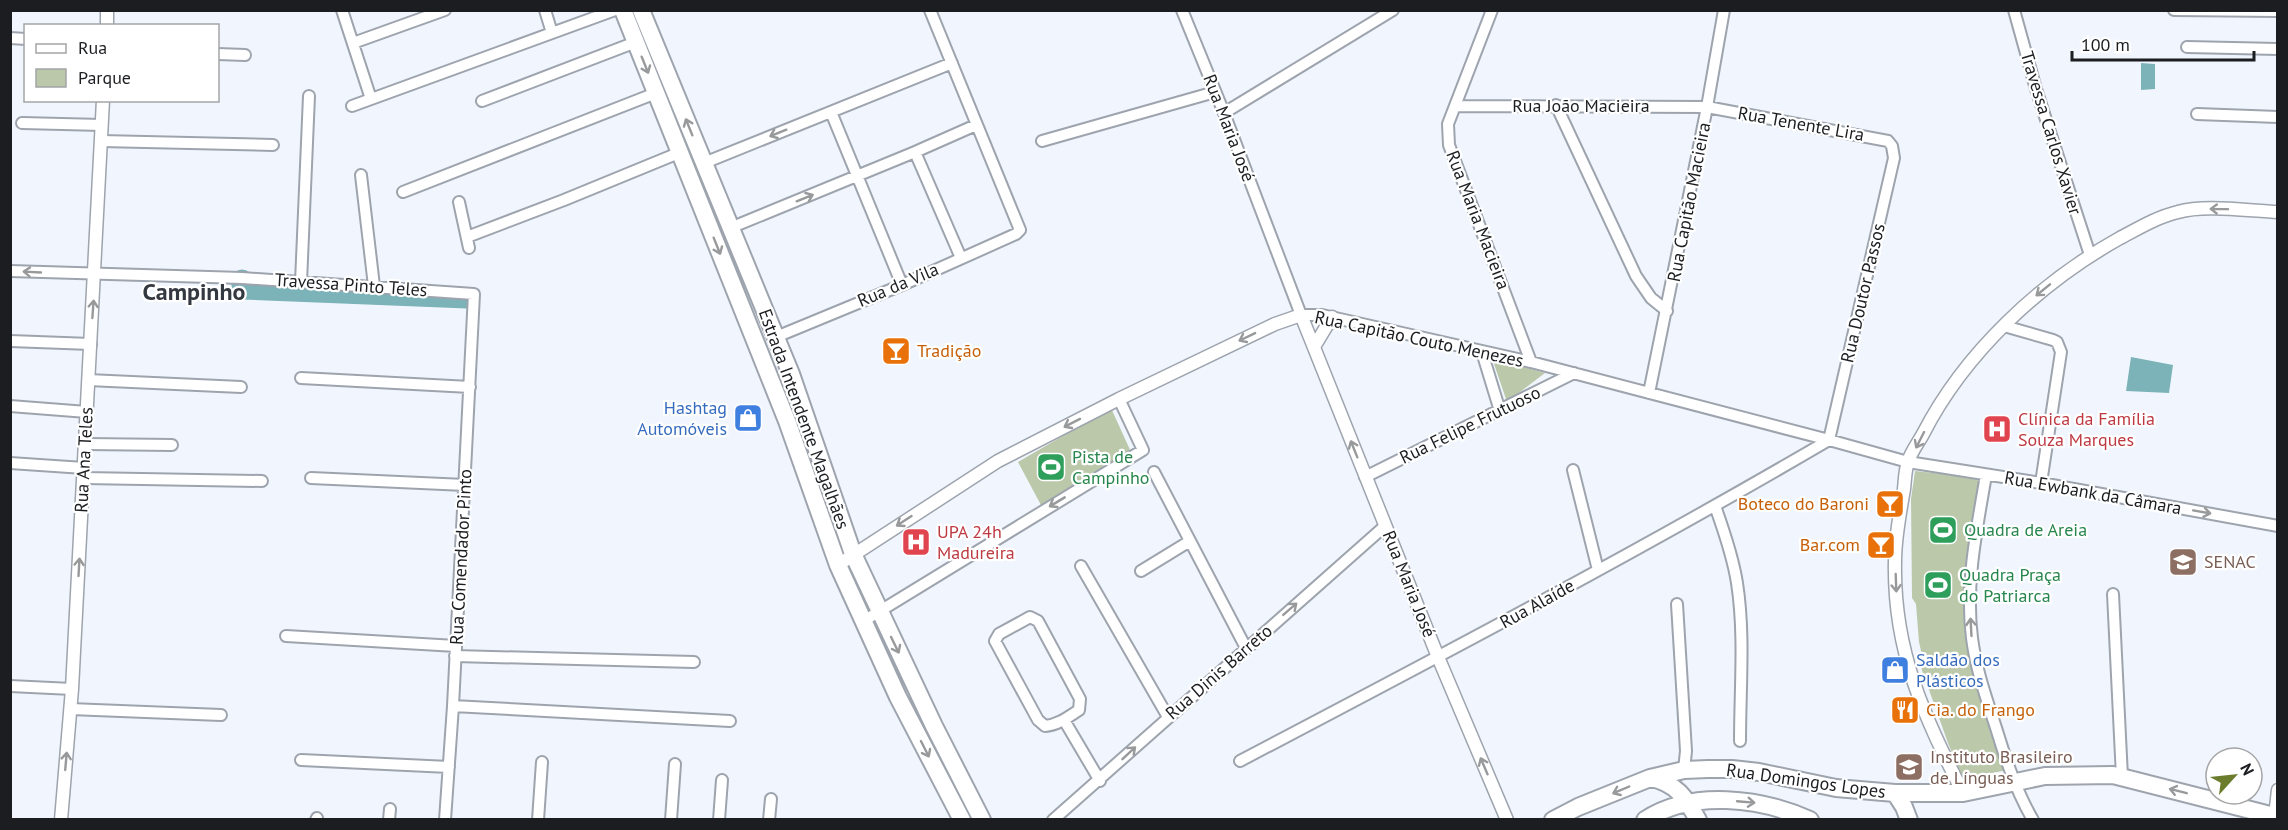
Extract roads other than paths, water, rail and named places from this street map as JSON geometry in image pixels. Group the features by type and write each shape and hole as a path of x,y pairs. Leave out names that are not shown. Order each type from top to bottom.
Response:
{"main road":[{"name":"Estrada Intendente Magalhães","path":"623,10 788,421 838,566 898,697 962,819"},
{"name":"Estrada Intendente Magalhães","path":"645,11 798,394 853,554 879,612 982,819"},
{"name":"Rua Domingos Lopes","path":"1553,819 1650,778 1684,770 1732,769 1759,772 1836,788 1895,793 1963,794 2058,775 2122,777 2276,817"},
{"path":"1650,778 1670,784 1688,802 1698,819"},
{"path":"1895,793 1909,819"},
{"name":"Rua Domingos Lopes","path":"1645,819 1688,802 1730,800 1776,807 1810,819"},
{"path":"1572,819 1592,802"}],"street":[{"path":"342,10 371,99"},
{"path":"352,43 445,10"},
{"path":"545,10 552,33"},
{"path":"352,106 615,10"},
{"path":"730,228 976,125 930,10"},
{"name":"Rua Maria José","path":"1182,10 1224,112 1365,477 1507,819"},
{"path":"1224,112 1364,30 1393,10"},
{"name":"Rua Maria Macieira","path":"1492,10 1448,124 1449,145 1531,362"},
{"name":"Rua Capitão Macieira","path":"1649,393 1707,107 1724,10"},
{"name":"Travessa Carlos Xavier","path":"2014,10 2036,89 2090,255"},
{"path":"2174,10 2277,11"},
{"path":"482,101 636,42"},
{"path":"2187,47 2277,49"},
{"path":"219,54 245,55"},
{"path":"704,163 952,63"},
{"path":"1042,141 1215,92"},
{"path":"403,192 656,93"},
{"path":"301,282 309,96"},
{"name":"Rua Ana Teles","path":"61,819 72,689 104,102"},
{"path":"1556,105 1636,276 1651,298 1667,311"},
{"name":"Rua João Macieira","path":"1456,106 1707,107"},
{"name":"Rua Tenente Lira","path":"1707,107 1882,138 1892,146"},
{"path":"831,112 902,285"},
{"path":"2197,114 2277,117"},
{"path":"22,123 102,125"},
{"name":"Rua da Vila","path":"776,337 902,285 1019,232 1020,227 976,125"},
{"path":"102,141 273,145"},
{"name":"Rua Doutor Passos","path":"1829,440 1894,158 1892,146"},
{"path":"459,202 468,242 681,152"},
{"path":"915,152 961,258"},
{"path":"361,176 374,286"},
{"path":"1963,794 1928,722 1912,683 1901,643 1895,560 1908,462 1928,424 1951,387 2004,326 2042,291 2090,255 2151,221 2180,211 2217,209 2277,212"},
{"name":"Travessa Pinto Teles","path":"10,271 242,278 471,292 474,295"},
{"name":"Rua Comendador Pinto","path":"445,819 474,295"},
{"name":"Rua Capitão Couto Menezes","path":"838,566 853,554 998,462 1119,399 1275,324 1301,315 1332,317 1531,362 1908,462"},
{"path":"1314,347 1332,317"},
{"path":"2004,326 2053,340 2061,347 2041,483"},
{"path":"10,341 90,344"},
{"path":"1482,352 1500,411"},
{"name":"Rua Felipe Frutuoso","path":"1365,477 1574,373"},
{"path":"301,378 470,387"},
{"path":"88,380 241,387"},
{"path":"862,622 1143,450 1119,399"},
{"path":"10,406 87,411"},
{"name":"Rua Alaíde","path":"1240,760 1438,657 1715,507 1829,440"},
{"path":"86,444 172,445"},
{"name":"Rua Ewbank da Câmara","path":"1908,462 2041,483 2277,526"},
{"path":"10,463 84,473 262,481"},
{"path":"1573,470 1598,570"},
{"path":"1154,472 1246,648"},
{"path":"1986,475 1974,546 1970,608 1972,637 1976,664 1986,696 2016,783 2033,819"},
{"path":"311,478 465,485"},
{"path":"1715,507 1737,583 1740,617 1740,741"},
{"name":"Rua Dinis Barreto","path":"1053,819 1100,781 1168,717 1385,526"},
{"path":"1141,571 1190,541"},
{"path":"1081,566 1168,717"},
{"path":"2113,594 2122,777"},
{"path":"1677,604 1686,751 1684,770"},
{"path":"1028,617 1038,621 1078,693 1081,707 1064,720 1045,726 1038,720 995,641 999,634 1028,617"},
{"path":"286,636 455,651 694,662"},
{"path":"10,686 72,689"},
{"path":"453,706 730,721"},
{"path":"70,709 221,715"},
{"path":"1064,720 1100,781"},
{"path":"301,759 448,767"},
{"path":"538,819 542,762"},
{"path":"671,819 675,764"},
{"path":"719,819 722,780"},
{"path":"2276,817 2277,790"},
{"path":"769,819 771,799"}],"water":[{"path":"2141,63 2155,64 2155,89 2141,90"},
{"path":"2131,357 2173,365 2169,393 2126,391"}],"waterway":[{"path":"242,280 242,289 467,298"}],"place":[{"name":"Tradição","path":"896,351"},
{"name":"Hashtag Automóveis","path":"748,418"},
{"name":"Clínica da Família Souza Marques","path":"1997,429"},
{"name":"Pista de Campinho","path":"1051,467"},
{"name":"Boteco do Baroni","path":"1890,504"},
{"name":"Quadra de Areia","path":"1943,530"},
{"name":"UPA 24h Madureira","path":"916,542"},
{"name":"Bar.com","path":"1881,545"},
{"name":"SENAC","path":"2183,562"},
{"name":"Quadra Praça do Patriarca","path":"1938,585"},
{"name":"Saldão dos Plásticos","path":"1895,670"},
{"name":"Cia. do Frango","path":"1905,710"},
{"name":"Instituto Brasileiro de Línguas","path":"1909,767"}],"district":[{"name":"Campinho","path":"194,292"}]}
